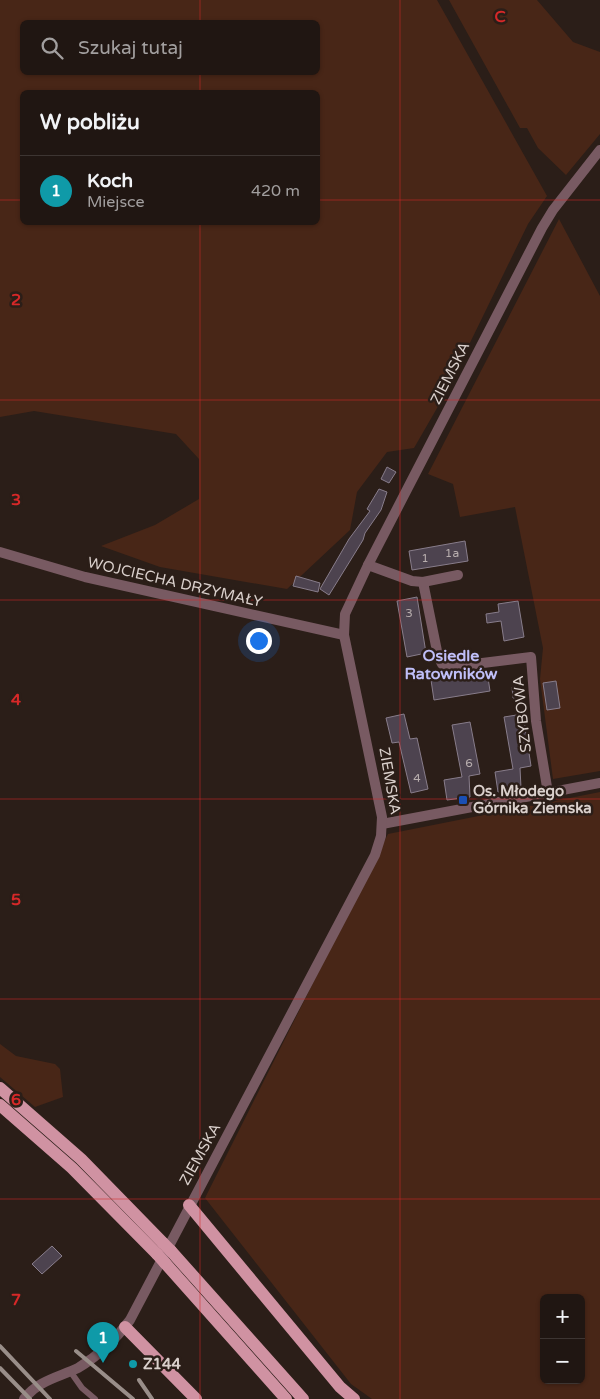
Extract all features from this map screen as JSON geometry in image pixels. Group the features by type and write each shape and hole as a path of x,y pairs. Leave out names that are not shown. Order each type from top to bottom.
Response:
{"main road":[{"path":"0,1088 81,1159 167,1247 303,1399"},
{"path":"0,1105 72,1168 161,1259 286,1399"},
{"path":"189,1205 340,1387 354,1399"},
{"path":"125,1328 196,1399"}],"street":[{"name":"ZIEMSKA","path":"24,1399 42,1383 70,1371 102,1351 125,1328 375,855 380,842 382,824 376,783 344,635 345,614 368,565 542,228 553,210 600,150"},
{"name":"WOJCIECHA DRZYMAŁY","path":"0,552 85,577 344,635"},
{"path":"368,565 412,581 424,582 458,575"},
{"name":"SZYBOWA","path":"424,582 438,656 442,664 450,667 531,657 537,729 548,793"},
{"path":"382,824 600,783"}],"lane":[{"path":"70,1371 82,1388 95,1399"}],"shaded area":[{"path":"0,0 437,0 547,196 528,224 444,396 414,448 387,452 357,492 350,530 287,589 160,567 101,546 155,525 199,499 199,459 176,434 34,411 0,417"},
{"path":"449,0 537,0 573,42 600,52 600,134 566,175 538,148 527,128 520,128"},
{"path":"559,219 600,296 600,771 553,779 540,679 543,648 515,507 460,517 453,484 428,474"},
{"path":"600,792 600,1399 372,1399 351,1384 205,1198 388,834"},
{"path":"0,1044 16,1056 55,1064 60,1069 63,1097 35,1107 0,1077"}],"building":[{"path":"387,467 396,472 389,483 381,479"},
{"path":"379,489 387,492 381,510 365,533 363,540 329,595 320,589 349,539 370,511 367,509"},
{"path":"465,541 468,561 412,570 409,551"},
{"path":"296,576 320,583 318,592 293,586"},
{"path":"417,597 426,653 407,657 397,601"},
{"path":"518,601 524,637 504,641 501,621 487,623 486,614 499,612 498,604"},
{"path":"487,671 490,691 434,700 431,680"},
{"path":"556,681 560,708 547,710 543,683"},
{"path":"523,686 524,697 513,698 512,687"},
{"path":"404,714 410,739 417,738 428,789 411,793 399,742 392,743 386,718"},
{"path":"523,714 531,766 520,768 521,788 498,792 495,772 513,769 504,717"},
{"path":"470,722 480,774 469,776 470,797 447,800 444,780 462,777 452,725"},
{"path":"52,1246 62,1256 42,1274 32,1264"}],"railway":[{"path":"0,1346 50,1399"},
{"path":"76,1351 133,1399"},
{"path":"0,1368 30,1399"},
{"path":"139,1380 152,1399"}],"place":[{"name":"Os. Młodego Górnika Ziemska","path":"463,800"},
{"name":"Koch","path":"103,1363"},
{"name":"Z144","path":"133,1364"}],"district":[{"name":"Osiedle Ratowników","path":"451,664"}]}
